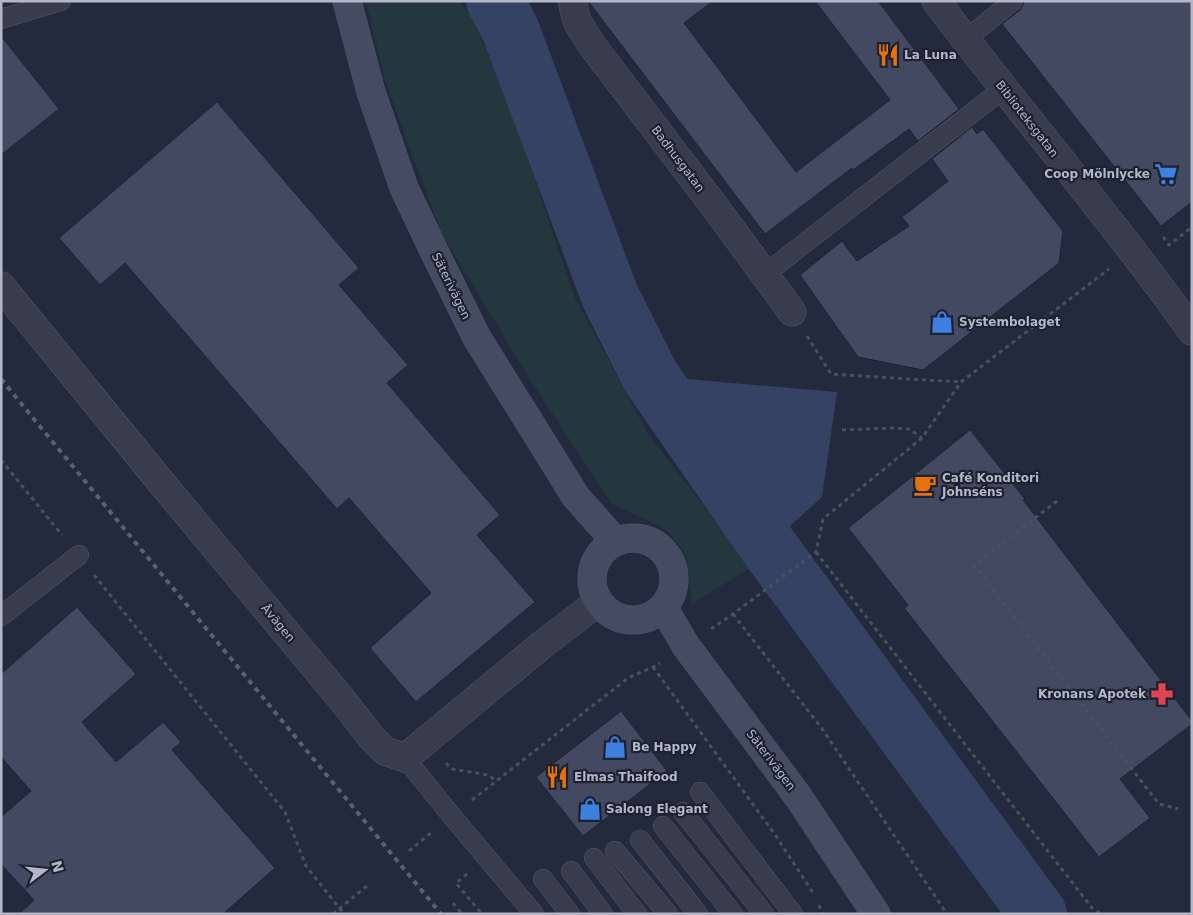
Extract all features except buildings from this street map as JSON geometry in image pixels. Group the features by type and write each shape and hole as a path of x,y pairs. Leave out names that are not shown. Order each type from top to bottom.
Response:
{"street":[{"name":"Säterivägen","path":"347,1 371,92 404,188 434,252 477,338 576,496 615,541"},
{"name":"Badhusgatan","path":"572,1 577,21 591,44 792,312"},
{"name":"Biblioteksgatan","path":"936,1 1192,332"},
{"name":"Åvägen","path":"1,286 371,737 385,750 405,758"},
{"path":"626,537 638,537 649,540 667,554 672,565 674,587 663,608 654,614 634,620 624,619 614,616 598,602 592,585 592,568 601,551 615,541 626,537"},
{"path":"405,758 543,644 598,602"},
{"name":"Säterivägen","path":"663,608 686,646 797,795 876,914"}],"lane":[{"path":"1,19 61,1"},
{"path":"965,40 1013,1"},
{"path":"765,274 1003,89"},
{"path":"1,616 79,555"},
{"path":"405,758 534,914"},
{"path":"700,792 793,914"},
{"path":"683,812 764,914"},
{"path":"663,826 733,914"},
{"path":"640,840 698,914"},
{"path":"615,850 668,914"},
{"path":"594,858 637,914"},
{"path":"570,871 602,914"},
{"path":"543,879 570,914"}],"path":[{"path":"409,851 451,815 497,782 628,678 653,667 686,646 750,602 816,552 823,518 922,438 961,382 1132,252"},
{"path":"792,312 831,374 961,382"},
{"path":"842,430 909,429 922,438"},
{"path":"1,460 285,812 306,866 344,914"},
{"path":"1056,501 974,565 1159,804 1178,809"},
{"path":"816,552 1092,908 1101,914"},
{"path":"733,614 823,730 947,914"},
{"path":"653,667 776,836 811,891 823,914"},
{"path":"463,877 456,883 482,914"},
{"path":"333,914 368,885"},
{"path":"453,903 462,914"}],"shaded area":[{"path":"366,1 458,1 470,15 504,90 575,298 648,434 751,567 692,604 686,555 666,529 612,504 528,376 442,234 385,81"}],"water":[{"path":"650,376 837,392 822,497 768,546"}],"waterway":[{"path":"495,1 510,29 610,296 650,376 768,546 1038,914"}],"railway":[{"path":"1,379 441,914"}],"place":[{"name":"La Luna","path":"888,55"},
{"name":"Coop Mölnlycke","path":"1166,174"},
{"name":"Systembolaget","path":"942,322"},
{"name":"Café Konditori Johnséns","path":"925,485"},
{"name":"Kronans Apotek","path":"1162,694"},
{"name":"Be Happy","path":"615,747"},
{"name":"Elmas Thaifood","path":"557,777"},
{"name":"Salong Elegant","path":"590,809"}]}
